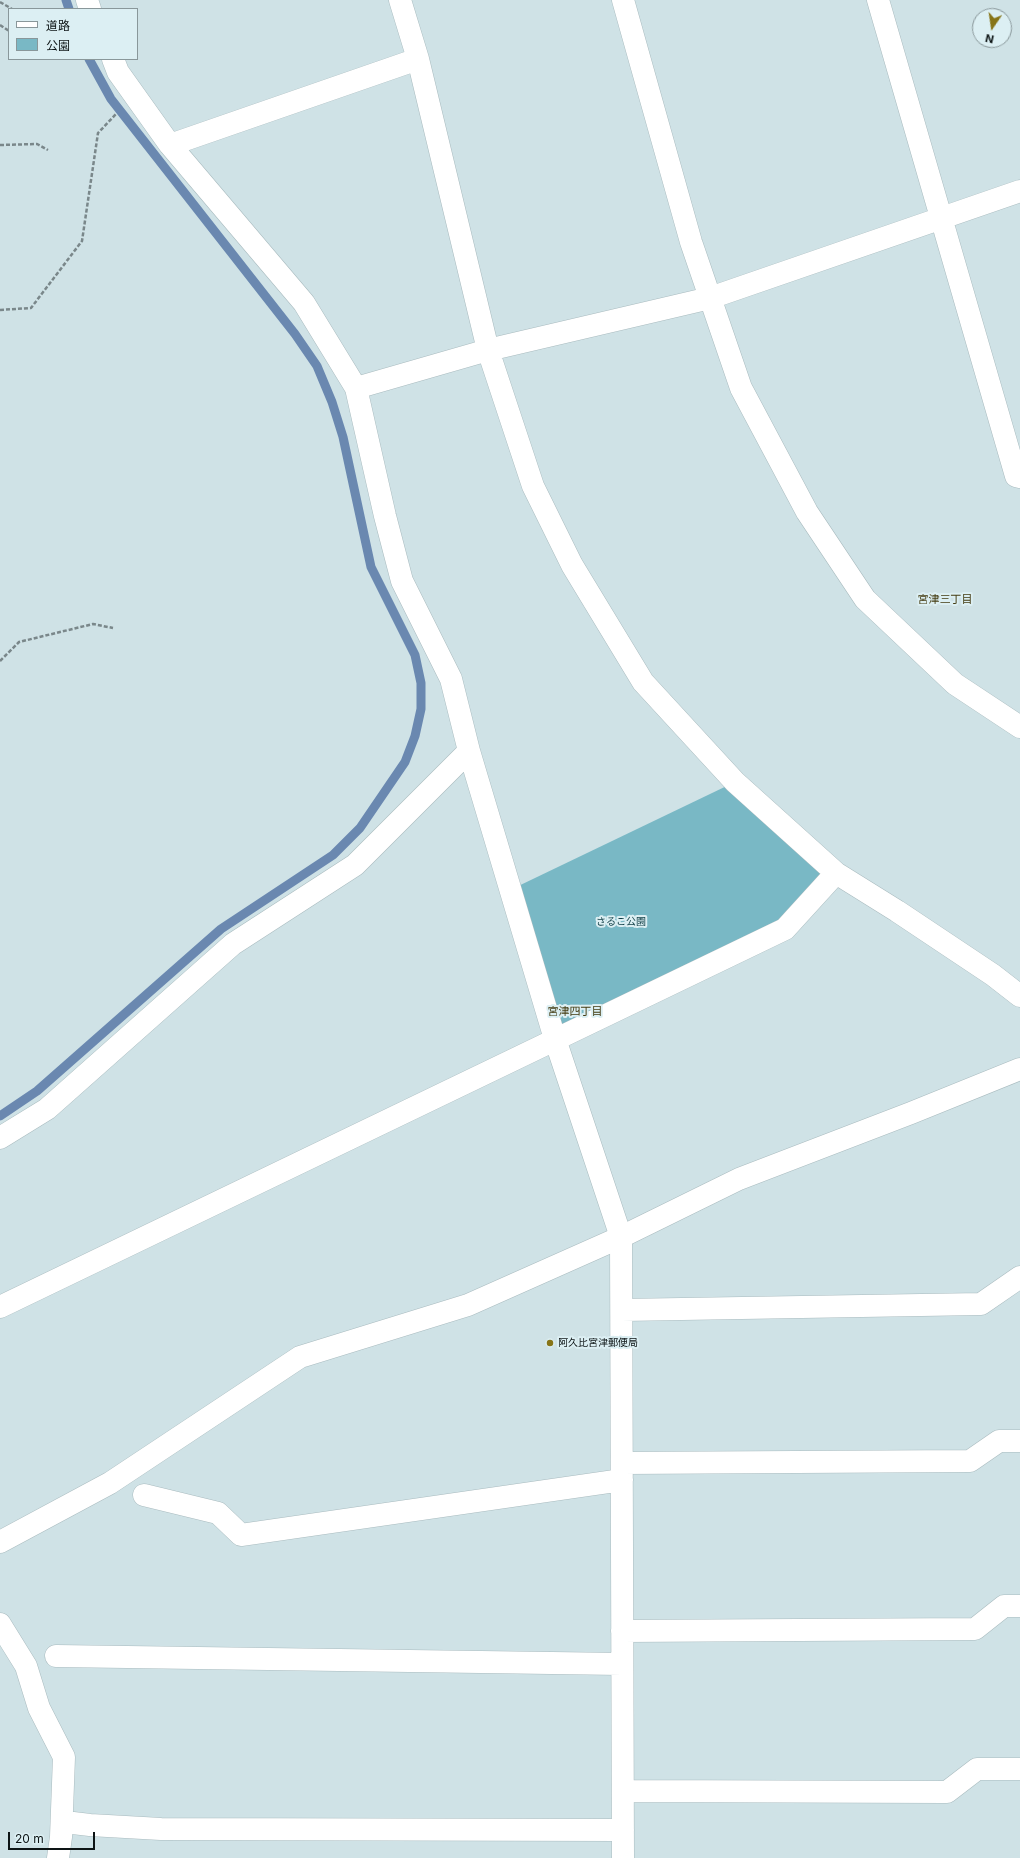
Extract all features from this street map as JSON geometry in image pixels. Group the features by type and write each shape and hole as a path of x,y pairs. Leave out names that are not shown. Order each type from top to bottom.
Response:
{"street":[{"path":"400,0 418,59 488,350 533,486 572,565 643,682 734,782 836,873 903,915 992,975 1020,996"},
{"path":"622,0 691,242 742,388 807,512 865,599 955,684 1020,727"},
{"path":"878,0 1016,476 1020,477"},
{"path":"170,145 418,59"},
{"path":"113,60 118,72 170,145 304,303 356,388 385,516 402,581 451,679 469,751 555,1040 621,1236 623,1858"},
{"path":"356,388 488,350 710,298 1020,191"},
{"path":"0,1138 47,1109 234,944 355,865 469,751"},
{"path":"0,1307 785,929 836,873"},
{"path":"0,1542 110,1483 300,1357 468,1305 621,1236 740,1179 912,1113 1020,1069"},
{"path":"622,1310 981,1304 1020,1277"},
{"path":"144,1495 218,1513 242,1535 622,1472 970,1461 998,1441 1020,1441"},
{"path":"622,1631 975,1629 1004,1606 1020,1606"},
{"path":"0,1624 26,1666 38,1708 64,1757 61,1837 58,1858"},
{"path":"56,1656 622,1664"},
{"path":"623,1791 947,1792 977,1769 1020,1769"},
{"path":"73,1822 90,1825 161,1828 623,1830"}],"path":[{"path":"0,2 10,8"},
{"path":"0,310 31,308 82,241 98,133 112,116"},
{"path":"0,145 37,144 48,150"},
{"path":"0,661 19,642 93,624 113,628"}],"green space":[{"name":"さるこ公園","path":"735,782 836,873 785,929 555,1039 510,890"}],"waterway":[{"path":"66,0 69,8"},
{"path":"0,1116 37,1091 221,929 333,855 360,828 405,762 415,736 421,709 421,683 415,655 371,567 343,437 332,402 317,366 295,334 111,99 90,60"}],"place":[{"name":"阿久比宮津郵便局","path":"550,1343"}],"district":[{"name":"宮津三丁目","path":"945,600"},
{"name":"宮津四丁目","path":"575,1012"}]}
